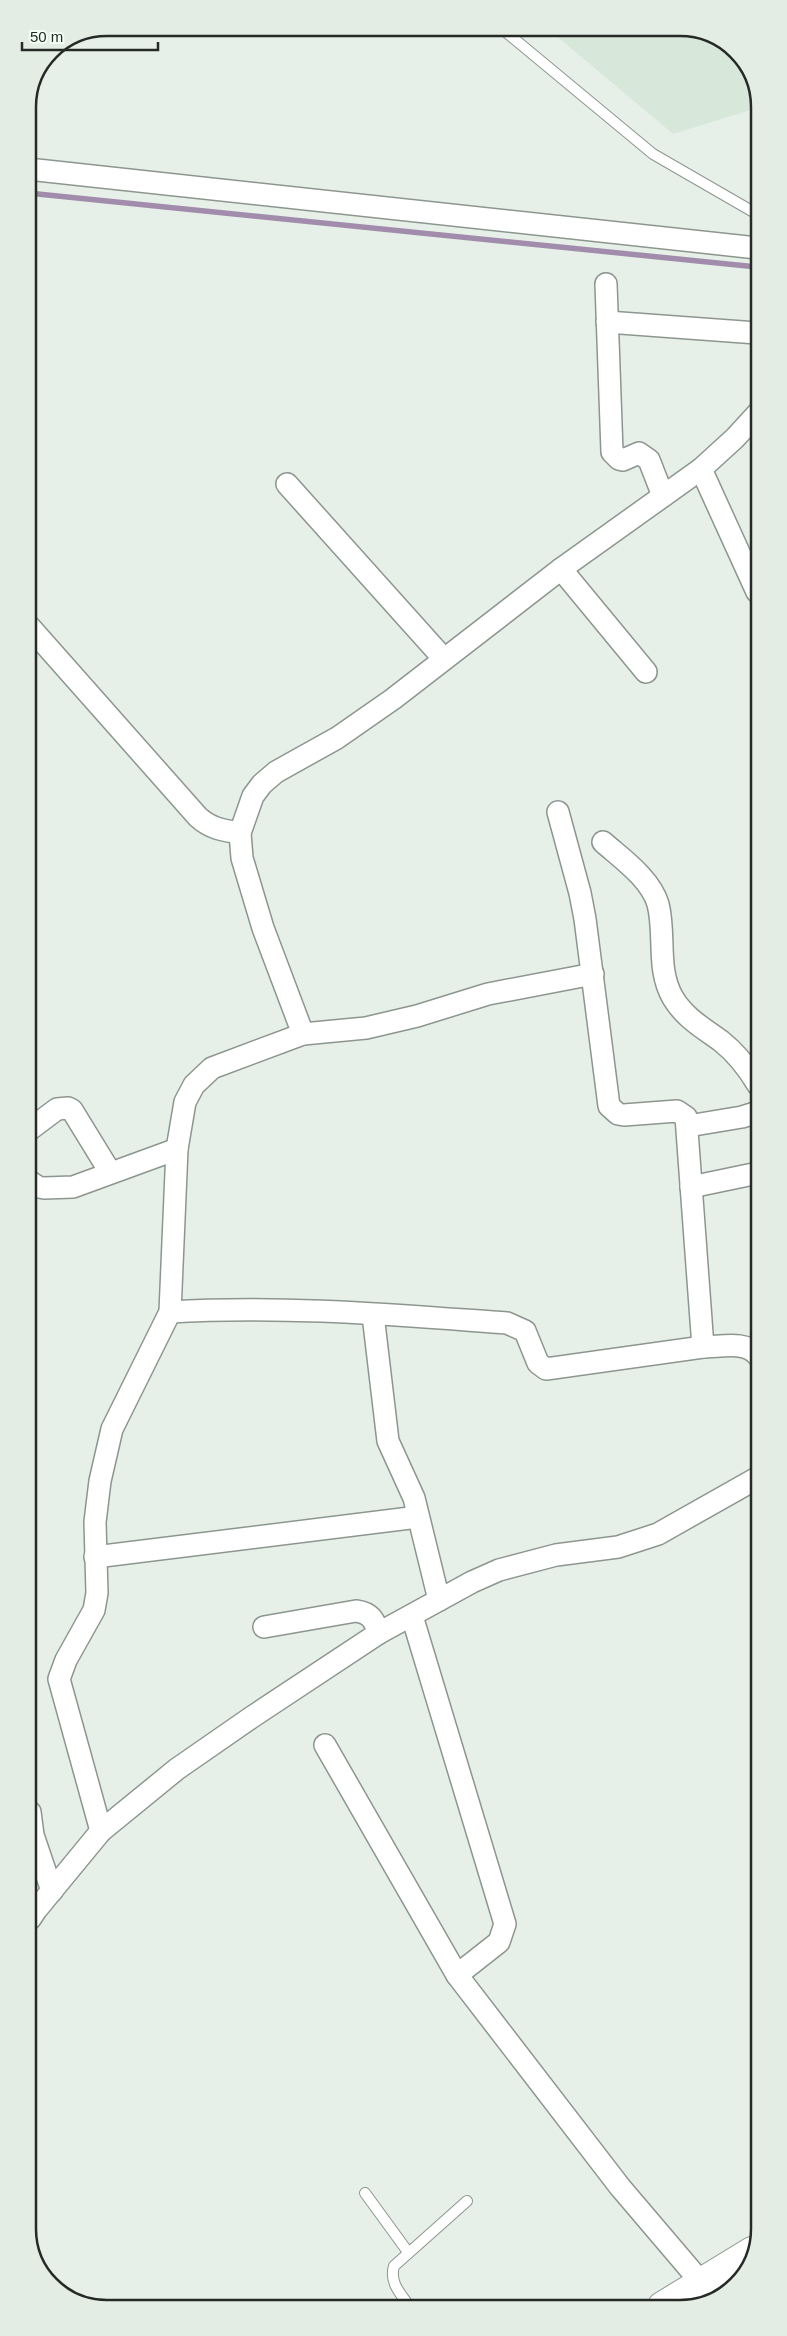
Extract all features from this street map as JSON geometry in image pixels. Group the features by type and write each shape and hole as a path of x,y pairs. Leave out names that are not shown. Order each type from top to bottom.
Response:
{"main road":[{"path":"671,2300 745,2255"}],"street":[{"path":"36,170 751,247"},
{"path":"606,284 612,452 615,457 623,460 639,453 646,457 662,496"},
{"path":"607,322 751,333"},
{"path":"303,1034 263,928 242,858 240,832 253,796 262,784 276,772 337,738 393,699 562,569 701,469 751,421"},
{"path":"701,469 751,577"},
{"path":"287,484 444,659"},
{"path":"562,569 646,672"},
{"path":"36,634 198,817 215,829 240,832"},
{"path":"558,812 580,893 593,974 609,1106 618,1114 624,1115 677,1110 686,1117 703,1347"},
{"path":"603,842 636,871 648,885 657,903 661,922 665,979 672,996 684,1013 737,1056 751,1075"},
{"path":"102,1831 59,1679 66,1660 94,1610 97,1593 95,1522 100,1481 112,1429 170,1312 177,1149 185,1102 194,1085 204,1074 227,1061 303,1034 366,1028 417,1016 488,994 593,974"},
{"path":"36,1125 57,1109 68,1108 72,1110 110,1172"},
{"path":"688,1126 751,1114"},
{"path":"36,1188 73,1187 177,1149"},
{"path":"691,1187 751,1174"},
{"path":"170,1312 225,1309 507,1323 517,1326 529,1336 538,1363 546,1370 703,1347 744,1346 751,1349"},
{"path":"373,1315 388,1441 396,1463 410,1488 439,1600"},
{"path":"36,1911 102,1831 176,1769 379,1633 472,1582 526,1562 556,1555 618,1547 651,1536 751,1481"},
{"path":"95,1557 418,1517"},
{"path":"264,1626 356,1611 368,1614 373,1619 379,1633"},
{"path":"412,1616 504,1924 499,1942 457,1975"},
{"path":"325,1745 457,1975 620,2187 700,2281"},
{"path":"36,1844 52,1891"}],"lane":[{"path":"511,36 653,154 751,211"},
{"path":"365,2193 408,2252"},
{"path":"405,2300 394,2283 392,2274 394,2266 467,2201"}],"shaded area":[{"path":"557,36 684,36 707,42 723,51 739,68 743,76 748,89 751,110 673,134"}],"waterway":[{"path":"36,194 751,266"}]}
